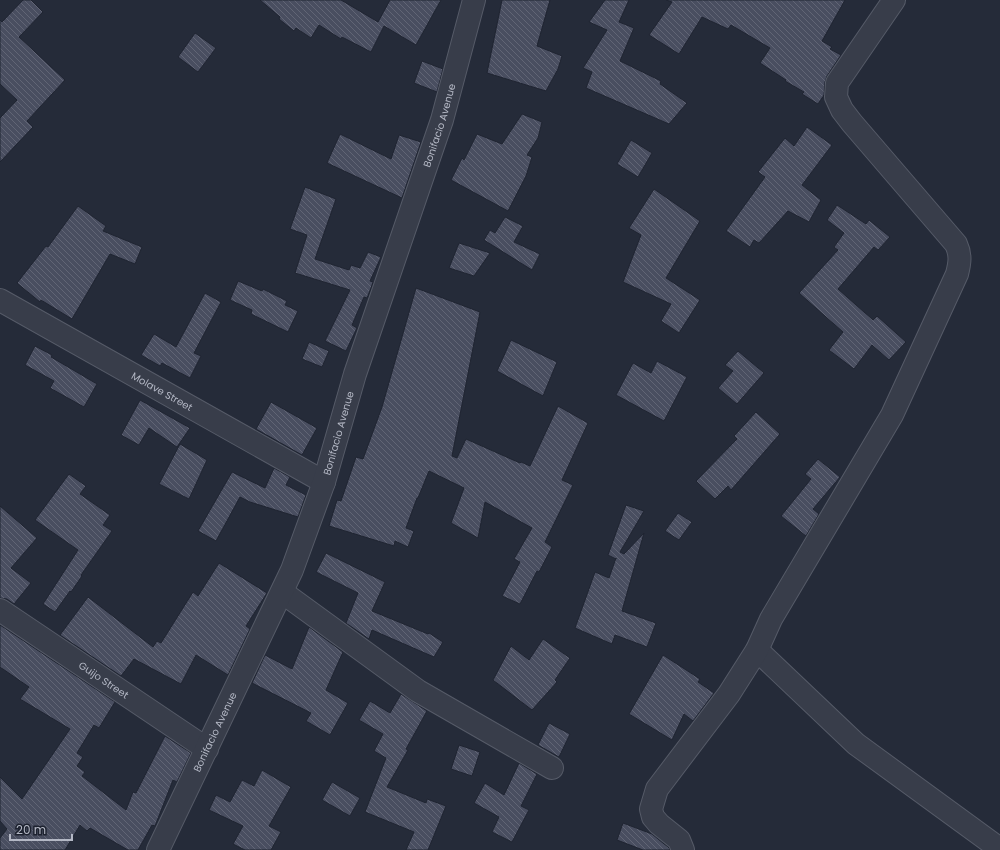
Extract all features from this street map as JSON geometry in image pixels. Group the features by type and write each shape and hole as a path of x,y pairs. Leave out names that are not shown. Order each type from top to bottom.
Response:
{"street":[{"name":"Bonifacio Avenue","path":"158,850 292,570 324,482 355,374 442,120 474,0"},
{"path":"683,850 679,840 658,824 653,817 652,810 657,789 729,694 757,650 770,619 892,415 957,274 960,262 960,252 956,244 852,123 842,110 836,97 837,83 894,0"},
{"name":"Molave Street","path":"0,300 324,482"},
{"path":"282,592 418,690 552,768"},
{"name":"Guijo Street","path":"0,610 207,749"},
{"path":"757,650 856,744 1000,849"}],"building":[{"path":"23,0 31,0 43,12 19,37 65,80 27,121 33,127 0,162 0,118 17,100 0,84 0,20 2,22"},
{"path":"260,0 341,0 378,22 390,0 441,0 416,45 384,26 371,52 342,37 341,39 319,25 311,38 296,28 294,31 279,19 280,17"},
{"path":"502,0 550,0 537,46 562,56 558,69 546,91 487,73"},
{"path":"605,0 629,0 619,22 634,28 620,61 661,81 660,84 687,103 669,124 586,88 592,72 583,68 607,30 589,22"},
{"path":"666,0 845,0 822,41 832,47 830,49 841,55 827,76 824,95 818,104 802,94 804,92 785,81 786,80 760,63 770,48 731,25 728,29 702,17 679,54 649,35 672,2"},
{"path":"195,33 216,48 198,72 178,57"},
{"path":"422,61 443,69 437,92 414,83"},
{"path":"522,114 542,122 538,138 527,155 532,157 526,176 508,211 451,180 462,158 464,160 477,134 502,144"},
{"path":"807,127 832,145 802,185 821,200 809,222 788,211 759,243 754,240 750,247 726,231 765,177 758,172 785,138 794,146"},
{"path":"340,134 391,159 399,135 421,142 402,198 327,163"},
{"path":"631,140 652,153 638,177 617,164"},
{"path":"305,187 336,199 315,259 349,270 351,265 360,268 368,252 381,257 370,281 373,282 367,298 364,297 352,325 357,328 346,351 325,341 350,290 295,273 307,235 290,229"},
{"path":"654,189 700,221 666,278 700,300 679,333 661,321 671,304 623,282 641,235 629,228"},
{"path":"837,205 866,224 869,220 890,237 878,250 874,247 838,289 873,320 877,316 906,342 889,360 872,345 854,369 829,350 843,332 799,293 838,250 834,247 844,233 827,220"},
{"path":"78,206 106,226 103,231 142,247 135,264 110,254 72,319 41,300 40,302 17,283 46,246 48,247"},
{"path":"505,217 523,226 514,242 540,254 532,270 484,240 490,230 495,233"},
{"path":"459,243 490,253 474,276 449,268"},
{"path":"238,281 262,291 263,289 287,301 285,305 298,311 288,332 251,314 252,310 230,300"},
{"path":"416,288 480,312 452,456 457,458 466,439 530,466 558,406 588,423 562,480 573,485 545,542 552,547 539,572 537,571 520,604 502,596 520,562 514,559 532,528 485,502 478,538 451,523 464,488 429,471 406,528 414,531 408,547 395,541 394,546 329,526 337,500 341,501 356,457 363,459 382,407"},
{"path":"205,293 221,302 194,353 201,356 190,378 162,363 160,366 141,355 154,334 176,347"},
{"path":"511,340 557,362 543,396 497,371"},
{"path":"309,342 329,351 322,367 302,359"},
{"path":"35,346 52,355 51,357 97,384 84,407 50,388 54,381 25,365"},
{"path":"738,351 764,373 737,404 718,388 733,371 725,365"},
{"path":"657,361 687,377 664,421 616,395 633,363 651,373"},
{"path":"140,400 190,428 177,447 149,428 139,445 121,435"},
{"path":"271,402 317,428 302,455 256,429"},
{"path":"756,412 780,434 731,490 728,486 715,499 696,481 737,439 734,436"},
{"path":"180,444 207,460 189,499 159,484"},
{"path":"818,459 840,477 813,509 819,514 806,536 781,516 811,479 805,474"},
{"path":"274,468 290,477 286,485 306,495 298,517 250,502 240,497 216,541 198,531 232,472 265,488"},
{"path":"69,474 86,486 80,494 110,515 103,525 112,531 71,592 70,591 55,612 43,604 78,550 35,520"},
{"path":"626,505 644,511 620,552 624,554 644,533 622,611 656,623 647,647 615,635 612,644 575,628 595,572 609,578 616,559 608,555"},
{"path":"0,506 37,538 11,568 31,583 14,604 7,599 0,598"},
{"path":"678,513 692,522 679,540 665,531"},
{"path":"326,553 385,582 372,611 428,634 429,633 443,642 434,657 372,630 369,639 346,623 358,593 316,572"},
{"path":"219,563 267,593 246,626 250,629 228,675 196,655 181,684 134,659 121,676 60,635 88,597 153,647 157,641 161,643 193,592 198,596"},
{"path":"0,625 115,702 99,728 94,725 77,753 83,757 77,766 85,772 82,776 126,810 133,792 136,793 165,736 191,753 177,782 173,780 155,826 152,825 138,850 128,850 90,828 87,831 80,825 65,850 0,850 0,838 7,829 0,821 0,777 22,799 70,729 20,699 29,687 0,667"},
{"path":"309,627 343,652 326,690 348,703 330,735 306,721 311,713 252,683 265,655 292,669"},
{"path":"543,639 570,658 555,680 557,682 532,710 493,680 511,646 529,660"},
{"path":"663,655 700,679 698,682 714,693 693,721 684,714 672,740 629,714"},
{"path":"401,694 427,711 406,749 408,750 387,787 426,803 427,799 446,806 428,850 406,850 414,832 365,812 386,758 374,751 383,734 359,720 370,701 390,713"},
{"path":"549,723 570,734 559,757 538,745"},
{"path":"459,745 480,752 472,776 451,769"},
{"path":"519,763 537,774 521,806 529,810 512,842 492,832 499,817 474,803 485,783 504,795"},
{"path":"262,770 291,787 269,826 281,832 271,850 245,850 233,844 243,826 209,810 216,795 230,802 242,780 254,786"},
{"path":"332,782 360,798 350,816 322,800"},
{"path":"623,823 652,834 670,850 643,850 617,840"}]}
